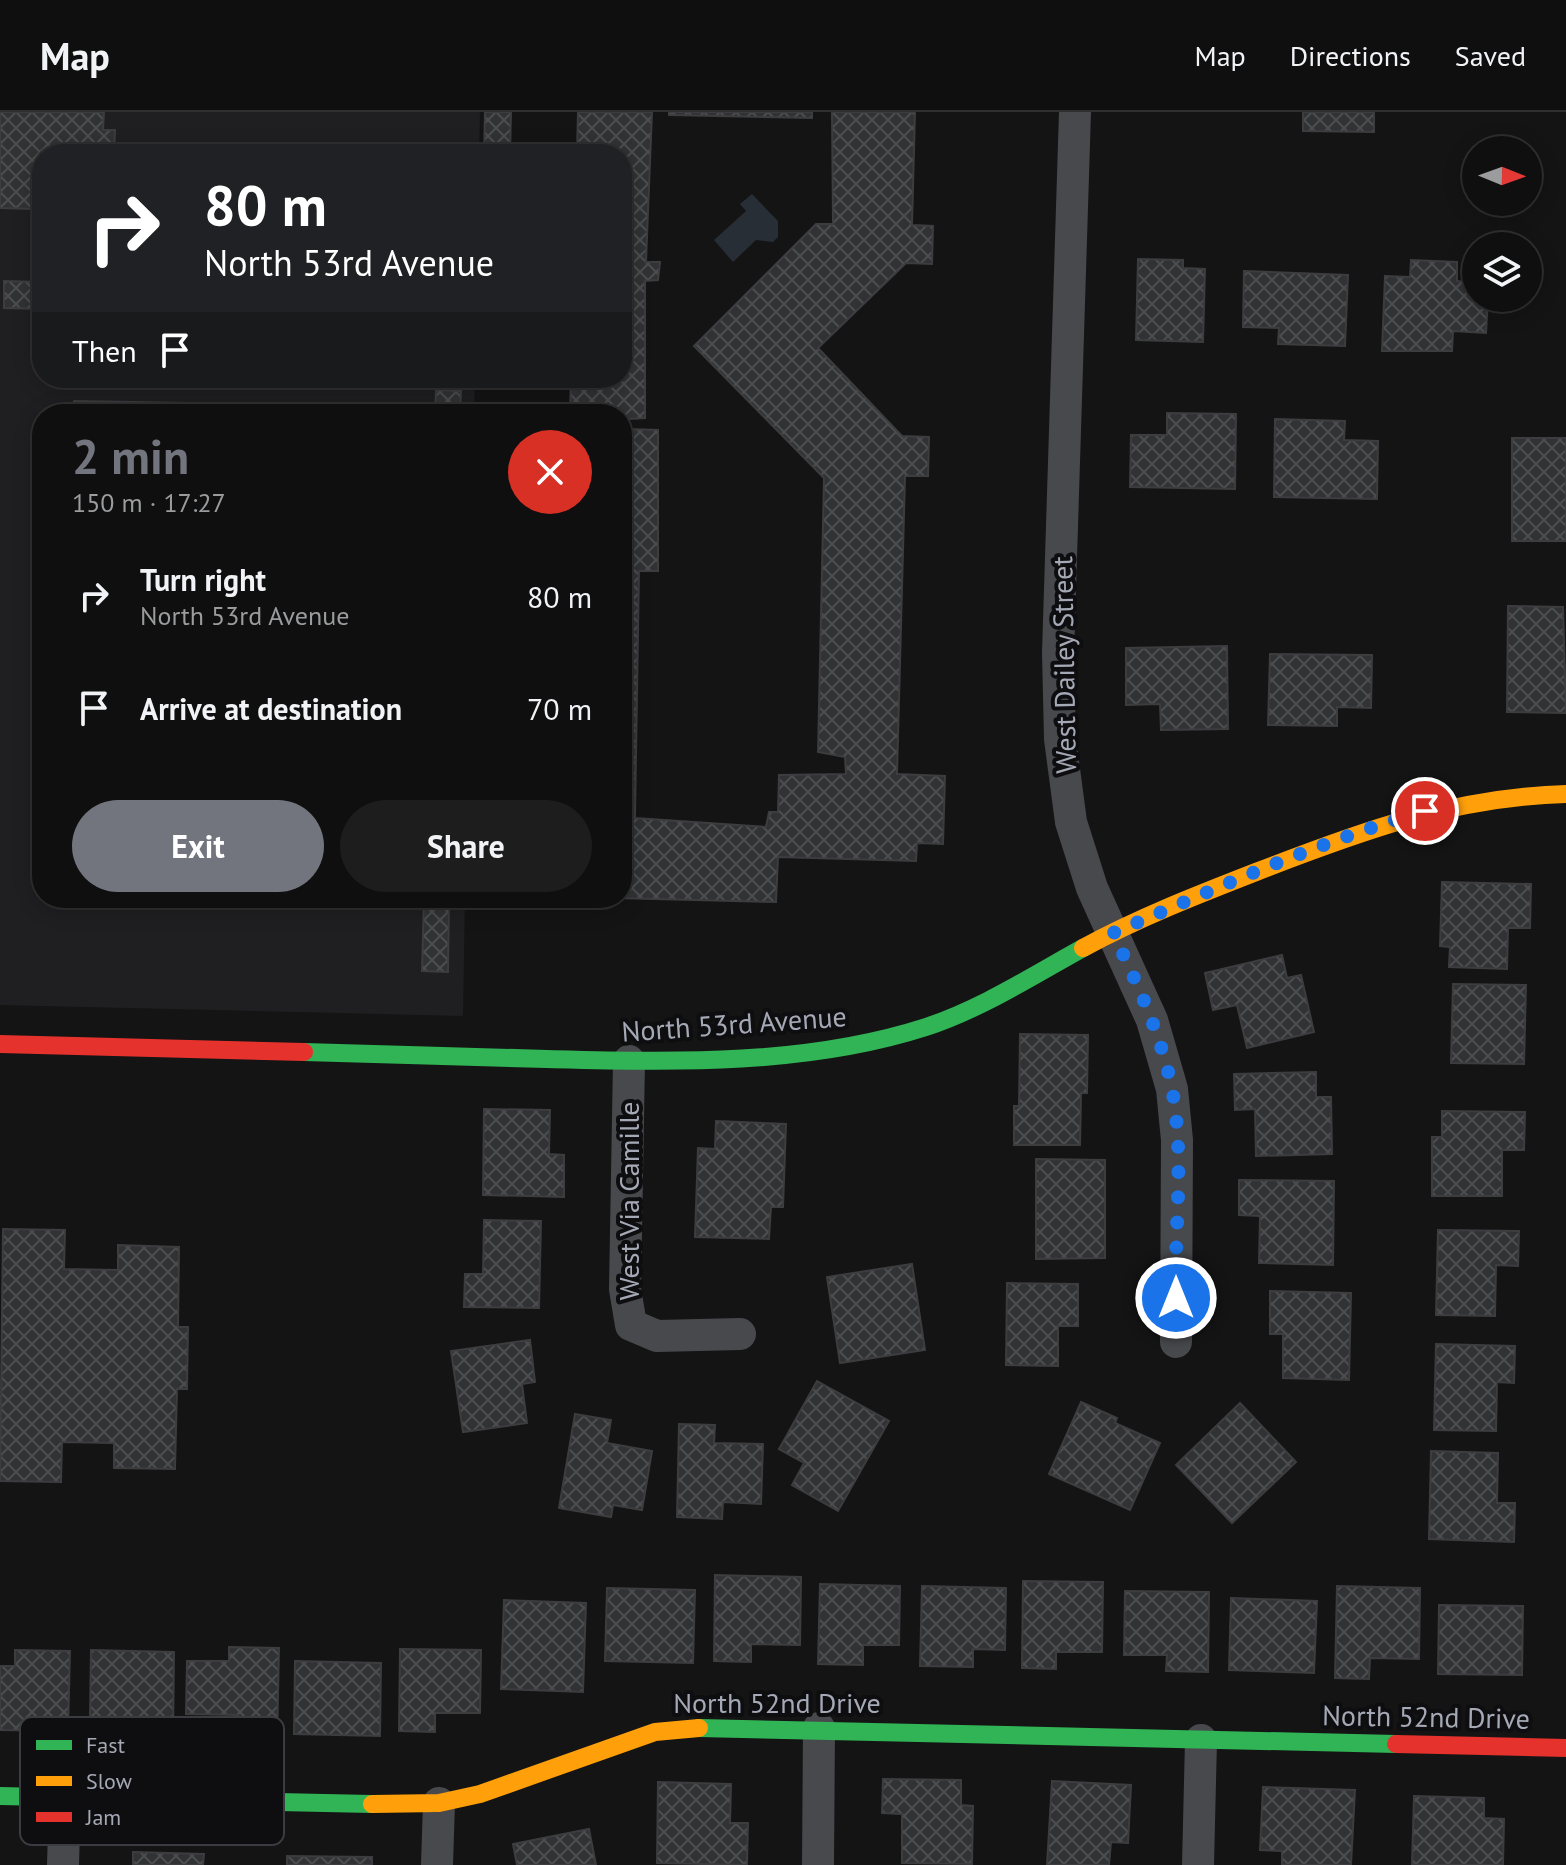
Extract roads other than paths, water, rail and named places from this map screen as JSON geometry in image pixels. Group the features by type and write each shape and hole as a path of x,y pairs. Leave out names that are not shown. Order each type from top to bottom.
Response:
{"street":[{"name":"West Dailey Street","path":"1075,112 1058,653 1060,739 1071,822 1092,888 1152,1020 1172,1089 1177,1140 1176,1342"},
{"name":"North 53rd Avenue","path":"0,1044 629,1061 827,1051 877,1042 931,1025 1113,933 1228,883 1393,820 1495,797 1566,794"},
{"name":"West Via Camille","path":"629,1061 625,1289 631,1325 657,1336 740,1334"},
{"name":"North 52nd Drive","path":"284,1802 439,1803 480,1794 655,1732 706,1727 1566,1748"},
{"path":"818,1865 819,1728"},
{"path":"1198,1865 1201,1740"},
{"name":"North 52nd Drive","path":"0,1796 20,1796"},
{"path":"437,1865 439,1803"},
{"path":"63,1865 64,1845"}]}
